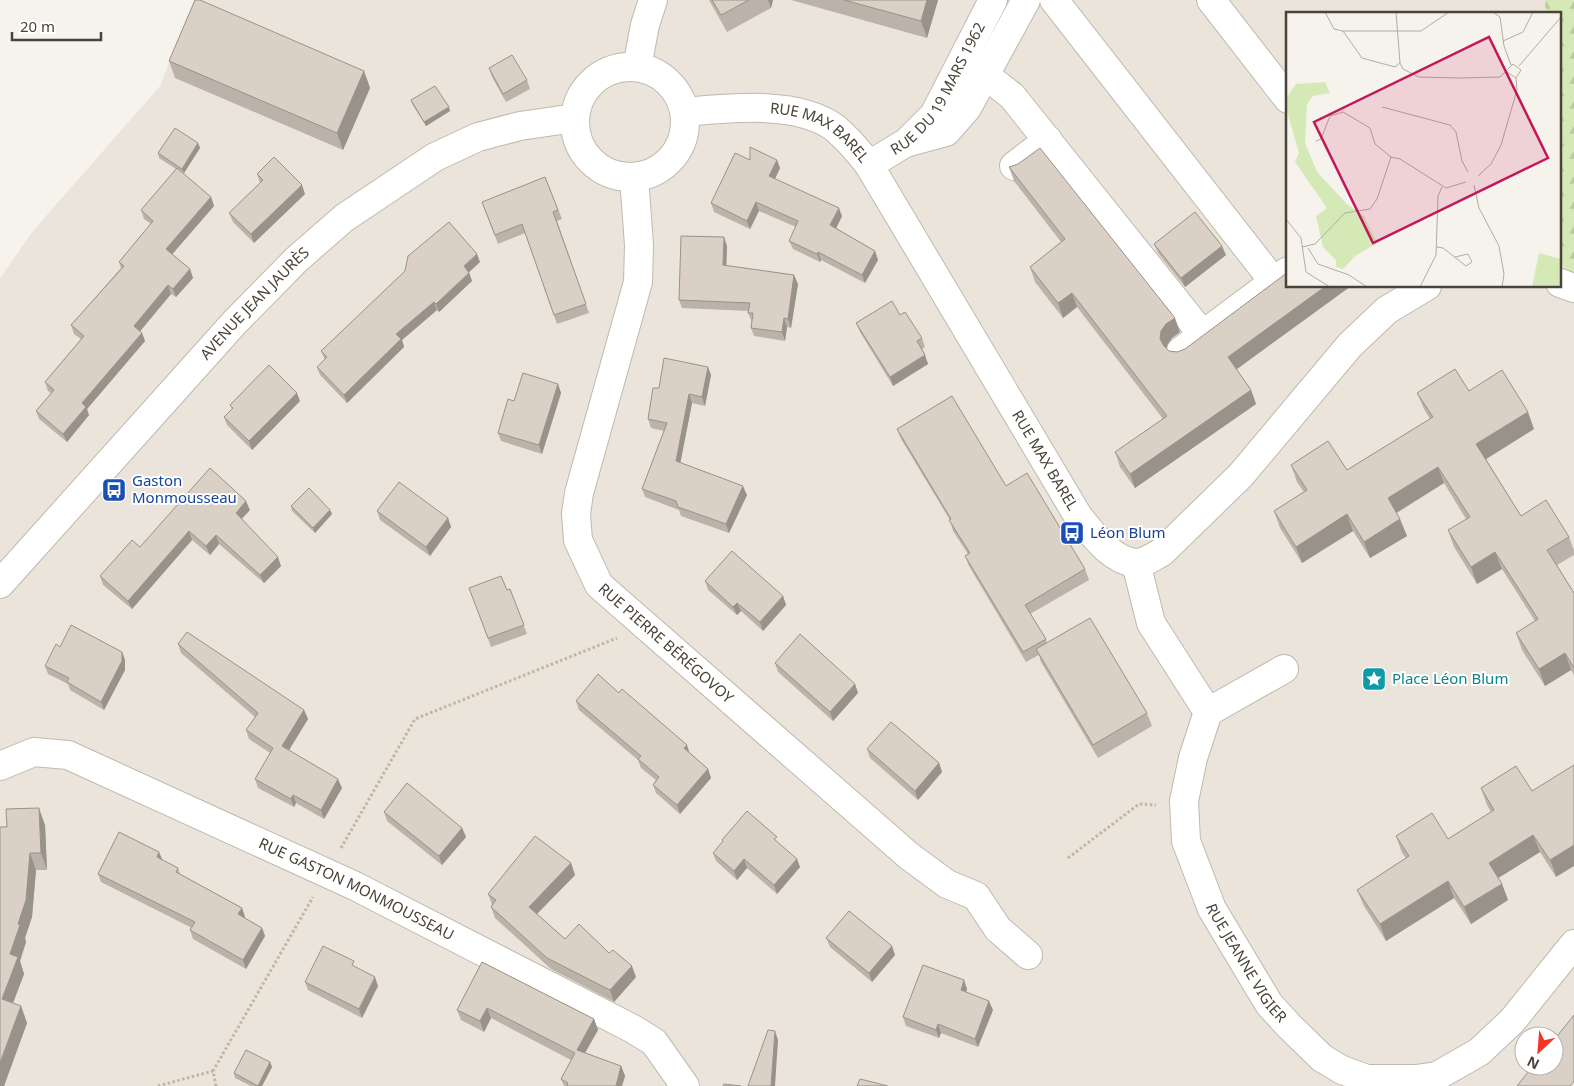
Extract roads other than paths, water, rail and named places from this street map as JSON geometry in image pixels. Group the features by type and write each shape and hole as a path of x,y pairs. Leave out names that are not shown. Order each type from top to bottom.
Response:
{"street":[{"path":"637,67 645,25 653,0"},
{"name":"RUE DU 19 MARS 1962","path":"869,165 907,142 934,115 993,0"},
{"path":"907,142 946,132 967,108 1026,0"},
{"path":"1054,0 1281,276 1181,350"},
{"path":"1212,0 1286,96"},
{"path":"624,67 651,70 663,78 673,87 681,99 685,112 685,128 682,142 674,156 663,167 649,174 634,177 615,175 599,167 585,154 577,137 575,118 583,94 591,83 612,70 624,67"},
{"path":"985,75 1012,96 1203,335"},
{"name":"RUE MAX BAREL","path":"685,112 722,108 782,110 808,115 834,127 851,143 869,165 1078,516 1101,544 1119,557 1136,563"},
{"name":"AVENUE JEAN JAURÈS","path":"0,584 235,322 297,259 344,218 435,157 478,137 520,126 575,118"},
{"path":"1014,166 1048,140"},
{"name":"RUE PIERRE BÉRÉGOVOY","path":"634,177 639,245 638,282 579,493 576,514 578,540 599,585 909,856 947,884 976,896 998,929 1028,955"},
{"path":"1562,284 1574,288"},
{"path":"1284,669 1208,712 1152,624 1136,563 1148,560 1162,552 1241,475 1350,345 1387,310 1423,288"},
{"name":"RUE JEANNE VIGIER","path":"1208,712 1193,758 1184,806 1186,841 1212,909 1270,1004 1289,1026 1322,1058 1342,1070 1367,1079 1416,1079 1437,1076 1479,1052 1512,1020 1574,944"},
{"name":"RUE GASTON MONMOUSSEAU","path":"0,766 34,752 68,755 364,890 633,1029 654,1042 685,1086"}],"place":[{"name":"Gaston Monmousseau","path":"114,490"},
{"name":"Léon Blum","path":"1072,533"},
{"name":"Place Léon Blum","path":"1374,679"}]}
